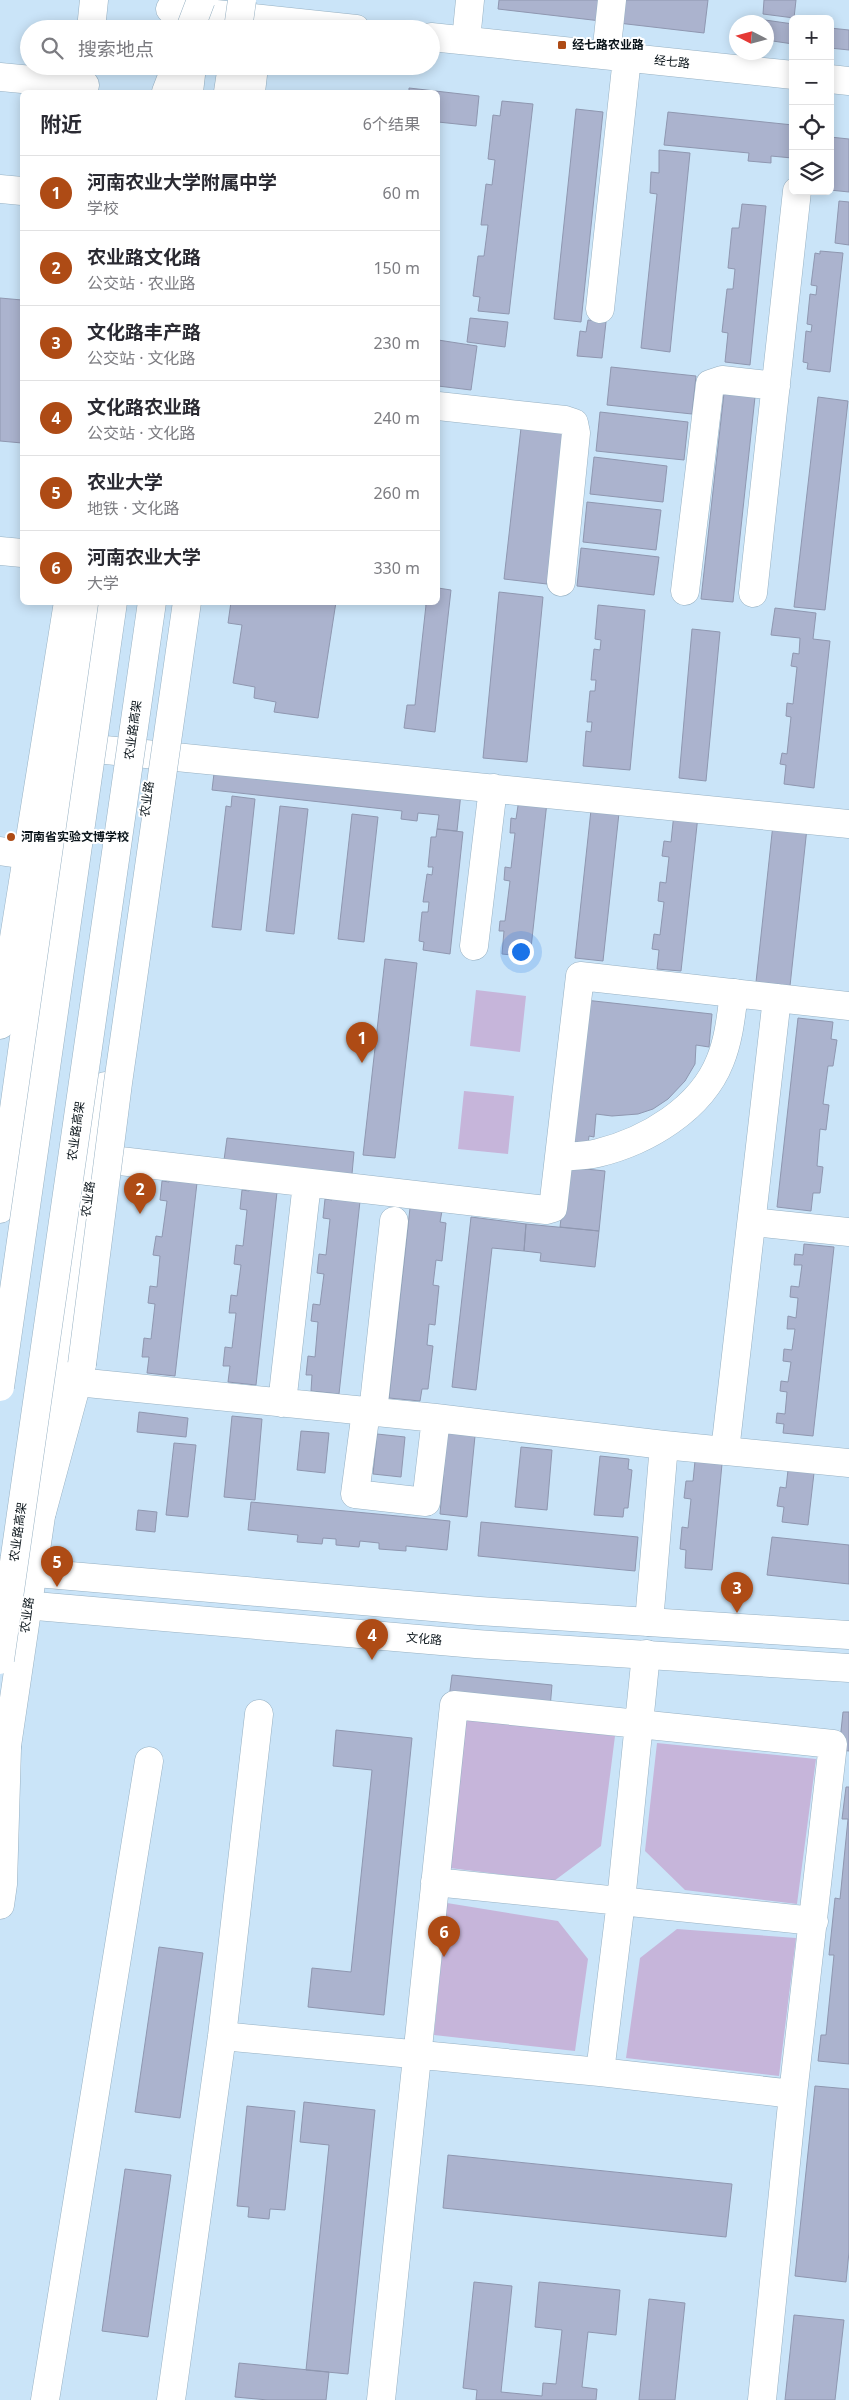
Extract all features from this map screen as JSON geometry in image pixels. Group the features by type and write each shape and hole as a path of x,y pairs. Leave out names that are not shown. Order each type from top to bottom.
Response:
{"main road":[{"path":"92,20 94,0"},
{"path":"194,20 202,0"},
{"path":"199,20 202,0"},
{"path":"242,0 256,19"},
{"path":"466,40 470,0"},
{"path":"600,309 616,56 612,0"},
{"path":"167,8 256,19"},
{"name":"经七路","path":"440,38 789,75"},
{"path":"158,90 161,75"},
{"path":"167,90 173,75"},
{"path":"189,90 191,75"},
{"path":"228,90 231,75"},
{"path":"250,90 253,75"},
{"path":"0,76 85,81"},
{"path":"834,79 849,81"},
{"path":"0,188 20,191"},
{"path":"753,593 797,195"},
{"path":"685,591 710,384 722,380 776,386"},
{"path":"440,406 565,420 574,423 576,433 561,582"},
{"path":"0,551 20,553"},
{"path":"0,1025 68,605"},
{"path":"2,1198 85,605"},
{"path":"0,1386 113,605"},
{"name":"农业路高架","path":"0,1660 152,605"},
{"name":"农业路","path":"0,1796 176,605"},
{"path":"42,1512 79,1373 118,1083 187,605"},
{"path":"65,746 849,824"},
{"path":"474,946 493,788"},
{"path":"0,851 27,855"},
{"path":"94,1158 546,1210 553,1208 580,976 849,1006"},
{"path":"560,1157 598,1153 646,1135 675,1116 704,1091 720,1062 729,1031 734,993"},
{"path":"725,1451 777,998"},
{"path":"0,1149 2,1198"},
{"path":"282,1403 307,1183"},
{"path":"394,1221 369,1412 355,1494 426,1502 436,1418"},
{"path":"752,1222 849,1232"},
{"path":"79,1373 282,1403 436,1418 664,1445 849,1463"},
{"path":"649,1622 664,1445"},
{"path":"0,1570 479,1611 849,1635"},
{"name":"文化路","path":"0,1602 476,1644 849,1668"},
{"path":"600,2072 621,1901 646,1654"},
{"path":"381,2400 454,1705 833,1744 793,2094 762,2400"},
{"path":"171,2400 222,2036 259,1714"},
{"path":"1,1895 7,1748"},
{"path":"45,2400 149,1761"},
{"path":"435,1882 814,1921"},
{"path":"222,2036 600,2072 793,2094"}],"shaded area":[{"path":"476,990 526,996 520,1052 470,1046"},
{"path":"464,1091 514,1096 508,1154 458,1149"},
{"path":"465,1718 615,1736 601,1846 554,1881 450,1868"},
{"path":"657,1743 816,1759 797,1904 685,1890 645,1851"},
{"path":"447,1903 558,1921 588,1959 575,2051 434,2035"},
{"path":"677,1929 796,1938 779,2076 626,2058 640,1958"}],"building":[{"path":"499,0 708,0 704,33 498,9"},
{"path":"764,0 796,0 794,15 789,15 789,17 763,14"},
{"path":"774,21 789,23 789,43 774,41"},
{"path":"834,28 849,30 849,50 834,48"},
{"path":"409,88 426,90 409,90"},
{"path":"440,92 479,96 476,126 440,122"},
{"path":"502,101 533,104 509,314 478,311 480,297 473,296 478,256 484,256 488,225 481,225 486,184 492,185 495,160 488,159 493,115 500,116"},
{"path":"576,109 603,112 581,322 554,319"},
{"path":"668,112 789,125 789,158 771,156 771,163 748,161 749,153 664,145"},
{"path":"834,137 849,139 849,192 834,190"},
{"path":"659,150 690,153 670,352 641,348 657,194 650,193 651,172 659,173"},
{"path":"839,201 849,202 849,245 835,243"},
{"path":"742,204 766,206 750,365 725,362 728,333 722,332 727,289 733,289 735,269 728,268 732,228 739,228"},
{"path":"820,251 843,253 830,372 807,369 808,363 803,362 806,331 811,332 812,325 807,324 810,294 816,295 817,286 811,285 815,253 820,254"},
{"path":"0,298 20,300 20,443 0,441"},
{"path":"470,318 508,322 505,347 467,342"},
{"path":"588,320 606,322 602,358 577,356 580,331 586,332"},
{"path":"440,340 477,346 471,390 440,386"},
{"path":"611,367 696,376 692,414 607,405"},
{"path":"724,393 755,397 733,602 701,599"},
{"path":"818,397 848,401 825,610 794,607"},
{"path":"600,412 688,422 684,460 596,451"},
{"path":"521,428 563,433 547,584 504,579"},
{"path":"594,457 667,466 663,502 590,494"},
{"path":"587,502 661,510 656,550 583,542"},
{"path":"581,548 659,557 654,595 577,586"},
{"path":"440,588 451,590 435,732 404,728 407,705 415,705 426,605 440,605"},
{"path":"499,592 543,597 527,762 483,758"},
{"path":"231,605 336,605 318,718 274,712 276,702 254,698 255,687 233,683 242,625 228,623"},
{"path":"598,605 645,610 630,770 583,766 586,731 591,732 592,722 587,722 590,691 595,691 596,680 591,680 594,649 600,650 601,640 595,639"},
{"path":"775,608 816,613 813,639 830,641 814,788 784,784 786,765 780,764 782,753 787,754 791,717 786,716 787,703 793,704 797,667 791,666 793,653 799,654 800,638 771,635"},
{"path":"692,629 720,632 706,781 679,778"},
{"path":"215,765 461,793 457,831 437,829 439,815 418,813 417,821 401,819 402,811 212,790"},
{"path":"232,796 255,799 241,930 212,927 226,806 231,807"},
{"path":"519,799 547,802 530,957 502,954 504,931 499,931 500,921 505,921 510,881 504,880 505,867 511,868 515,833 510,833 511,818 516,819"},
{"path":"280,806 308,809 294,934 266,931"},
{"path":"591,810 619,813 603,961 575,958"},
{"path":"674,813 698,816 681,971 657,969 659,950 652,949 654,934 660,935 664,902 658,901 660,882 666,883 669,857 662,856 664,841 671,842"},
{"path":"352,814 378,817 364,942 338,939"},
{"path":"773,824 807,828 790,986 756,982"},
{"path":"437,829 463,832 450,954 423,950 424,942 419,941 422,912 428,912 429,902 423,902 427,874 432,875 433,867 428,867 431,837 436,837"},
{"path":"385,959 417,963 395,1158 363,1155"},
{"path":"585,1000 712,1014 709,1047 696,1045 695,1064 685,1081 668,1099 653,1109 638,1114 612,1116 596,1114 594,1137 589,1136 588,1145 569,1143"},
{"path":"798,1018 833,1022 831,1039 837,1040 833,1066 828,1066 823,1104 829,1105 826,1130 820,1129 817,1166 823,1167 820,1193 813,1193 811,1211 777,1207"},
{"path":"227,1138 354,1152 352,1174 224,1160"},
{"path":"567,1167 605,1171 599,1231 560,1227"},
{"path":"170,1171 198,1174 175,1376 147,1373 149,1357 142,1357 144,1338 151,1339 155,1304 148,1303 150,1286 157,1287 160,1256 153,1255 156,1236 162,1237 167,1201 160,1200 162,1181 169,1182"},
{"path":"250,1180 278,1183 256,1385 228,1382 230,1366 223,1366 225,1347 232,1348 236,1313 229,1313 231,1295 237,1296 241,1265 234,1264 236,1245 243,1246 247,1210 240,1209 242,1190 249,1191"},
{"path":"333,1189 361,1192 339,1394 311,1391 312,1375 306,1375 308,1356 315,1357 318,1322 311,1321 313,1304 320,1305 324,1274 317,1273 319,1254 326,1255 330,1219 323,1218 325,1199 332,1200"},
{"path":"410,1208 442,1211 440,1222 446,1223 442,1261 436,1260 433,1285 439,1286 435,1325 429,1324 427,1345 433,1346 428,1389 422,1389 420,1401 389,1398"},
{"path":"471,1217 526,1224 524,1251 492,1248 476,1390 452,1387"},
{"path":"526,1224 599,1231 595,1267 540,1261 541,1253 524,1251"},
{"path":"804,1244 834,1247 813,1436 783,1433 784,1424 776,1423 777,1413 785,1414 787,1392 780,1391 781,1381 788,1382 791,1362 783,1361 784,1349 792,1350 795,1329 787,1329 788,1316 796,1318 798,1298 790,1297 791,1286 799,1287 802,1265 794,1265 795,1254 803,1255"},
{"path":"139,1412 188,1418 186,1437 137,1432"},
{"path":"232,1416 262,1419 255,1500 224,1497"},
{"path":"301,1431 329,1433 325,1473 297,1470"},
{"path":"447,1433 475,1436 467,1517 440,1514"},
{"path":"377,1434 405,1437 401,1477 373,1474"},
{"path":"174,1443 196,1445 188,1517 166,1515"},
{"path":"521,1447 552,1450 547,1510 515,1507"},
{"path":"600,1456 629,1459 628,1469 632,1470 628,1508 624,1508 623,1517 594,1515"},
{"path":"695,1461 722,1464 712,1570 685,1568 686,1550 680,1549 682,1527 688,1528 691,1499 684,1498 686,1481 693,1481"},
{"path":"788,1470 814,1473 808,1525 782,1522 784,1507 777,1506 780,1487 786,1488"},
{"path":"251,1502 450,1521 447,1550 406,1546 406,1551 379,1549 379,1543 360,1541 359,1547 336,1545 336,1539 323,1538 322,1544 297,1542 298,1535 248,1530"},
{"path":"138,1510 157,1512 155,1532 136,1530"},
{"path":"481,1522 638,1537 635,1571 478,1556"},
{"path":"772,1537 849,1545 849,1584 767,1575"},
{"path":"452,1675 552,1685 550,1708 449,1698"},
{"path":"843,1712 849,1712 849,1751 839,1750"},
{"path":"336,1730 412,1738 384,2015 308,2007 312,1968 351,1972 372,1770 333,1766"},
{"path":"846,1787 849,1787 849,2064 818,2061 821,2035 826,2035 834,1955 829,1955 835,1898 840,1899 848,1819 842,1819"},
{"path":"159,1947 203,1953 180,2118 135,2112"},
{"path":"815,2086 849,2089 849,2252 846,2282 795,2276"},
{"path":"304,2102 375,2110 348,2374 306,2370 329,2145 300,2142"},
{"path":"247,2106 295,2111 285,2210 270,2209 269,2219 248,2217 249,2207 237,2206"},
{"path":"448,2155 732,2184 726,2237 443,2208"},
{"path":"125,2169 171,2175 148,2337 102,2331"},
{"path":"474,2282 512,2286 501,2392 542,2396 543,2383 556,2384 562,2330 535,2327 539,2282 620,2290 616,2335 588,2332 582,2387 597,2389 596,2400 476,2400 477,2390 463,2388"},
{"path":"649,2299 685,2303 675,2400 639,2400"},
{"path":"794,2315 844,2320 835,2400 785,2400"},
{"path":"239,2363 329,2372 326,2400 268,2400 235,2397"}],"place":[{"name":"经七路农业路","path":"562,45"},
{"name":"河南省实验文博学校","path":"11,837"},
{"name":"河南农业大学附属中学","path":"362,1063"},
{"name":"农业路文化路","path":"140,1214"},
{"name":"农业大学","path":"57,1587"},
{"name":"文化路丰产路","path":"737,1613"},
{"name":"文化路农业路","path":"372,1660"},
{"name":"河南农业大学","path":"444,1957"}]}
